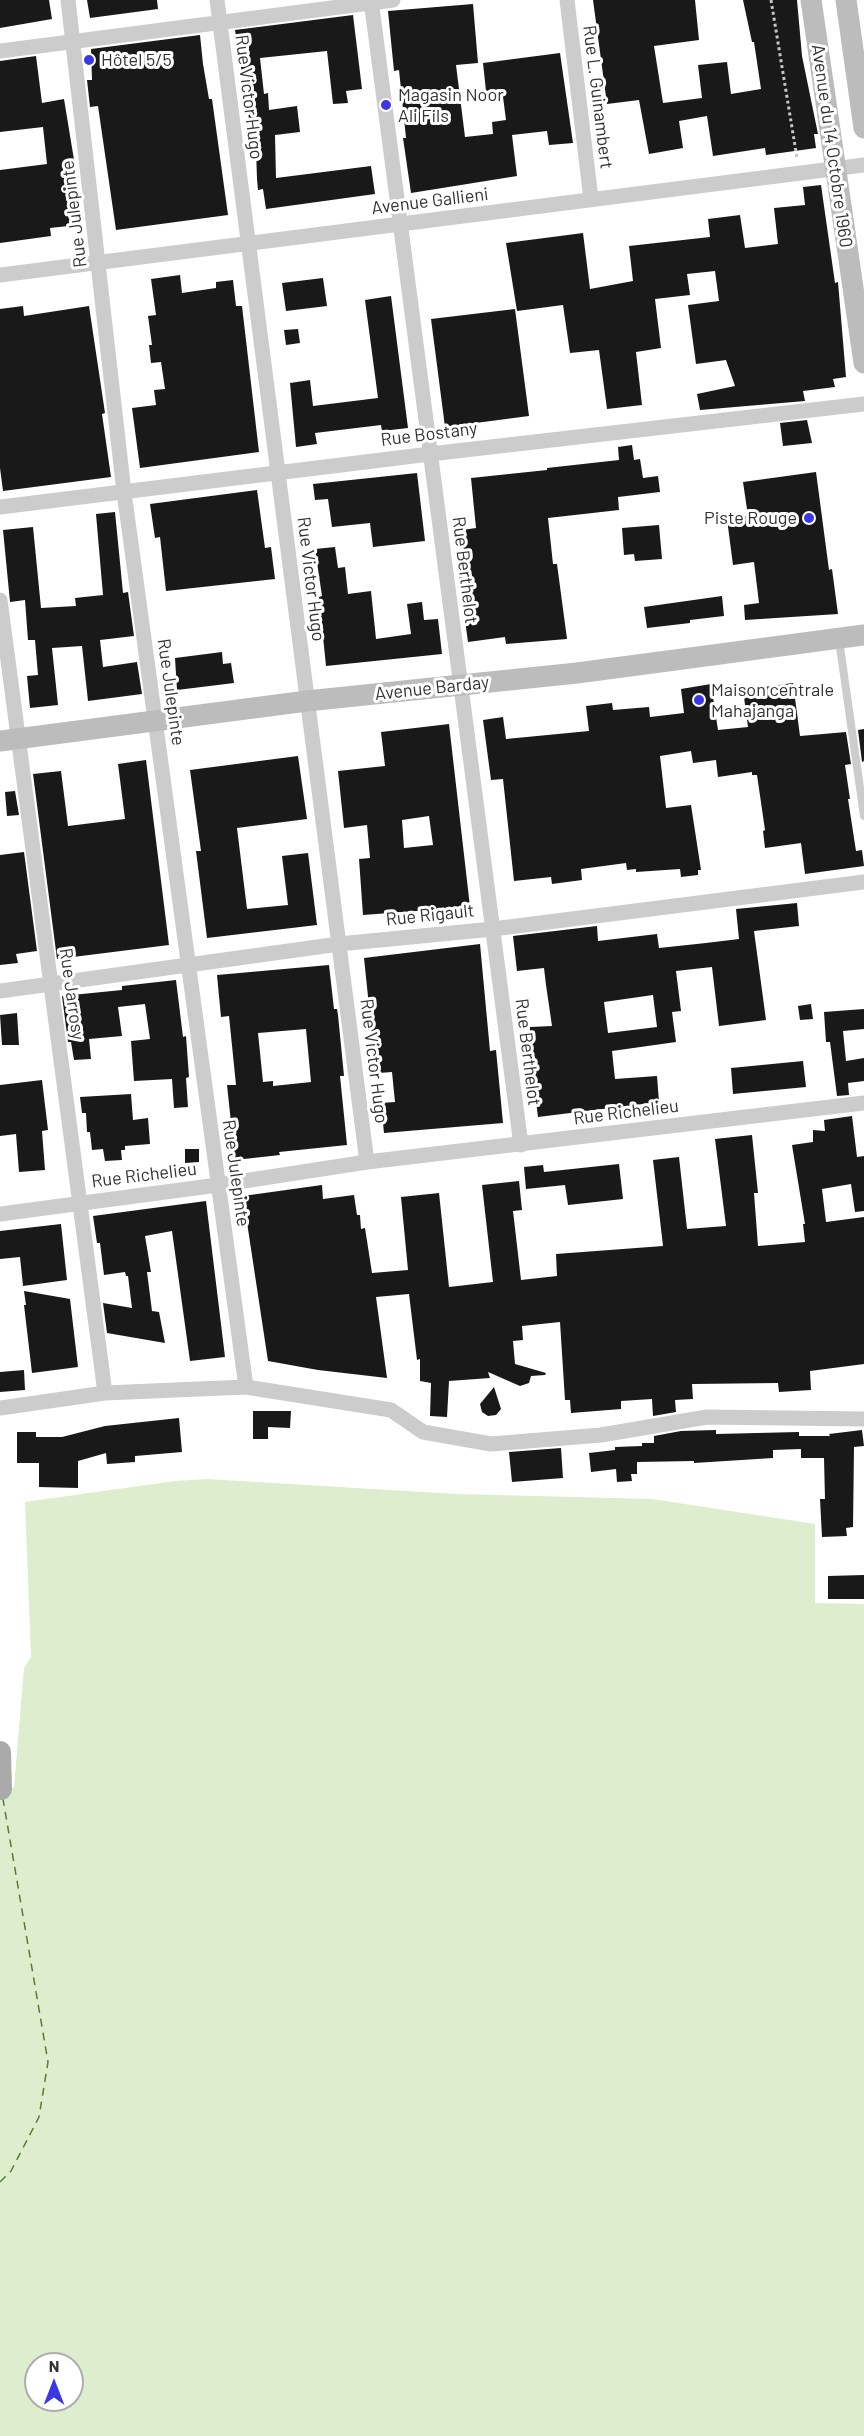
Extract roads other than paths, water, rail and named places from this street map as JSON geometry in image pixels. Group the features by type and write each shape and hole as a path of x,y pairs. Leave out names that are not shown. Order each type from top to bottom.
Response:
{"main road":[{"name":"Avenue du 14 Octobre 1960","path":"810,0 864,363"},
{"name":"Avenue du 14 Octobre 1960","path":"846,0 864,129"},
{"name":"Avenue Barday","path":"9,740 307,701 577,673 864,634"},
{"path":"0,1752 1,1789"}],"street":[{"name":"Rue Julepinte","path":"68,0 124,492 246,1387"},
{"name":"Rue Victor Hugo","path":"217,0 367,1162"},
{"path":"0,51 393,0"},
{"name":"Rue L. Guinambert","path":"567,0 591,199"},
{"name":"Rue Berthelot","path":"372,1 521,1145"},
{"name":"Avenue Gallieni","path":"0,275 864,165"},
{"name":"Rue Bostany","path":"0,507 864,404"},
{"name":"Rue Jarrosy","path":"0,600 9,740 51,984 105,1393"},
{"name":"Rue Rigault","path":"0,991 188,967 339,944 493,929 864,882"},
{"name":"Rue Richelieu","path":"0,1214 218,1185 367,1162 864,1103"},
{"path":"0,1408 105,1393 246,1387 391,1410 423,1432 491,1444 600,1435 706,1417 864,1419"}],"lane":[{"path":"838,638 864,816"}],"place":[{"name":"Hôtel 5/5","path":"89,60"},
{"name":"Magasin Noor Ali Fils","path":"386,105"},
{"name":"Piste Rouge","path":"809,518"},
{"name":"Maison centrale Mahajanga","path":"699,700"}]}
